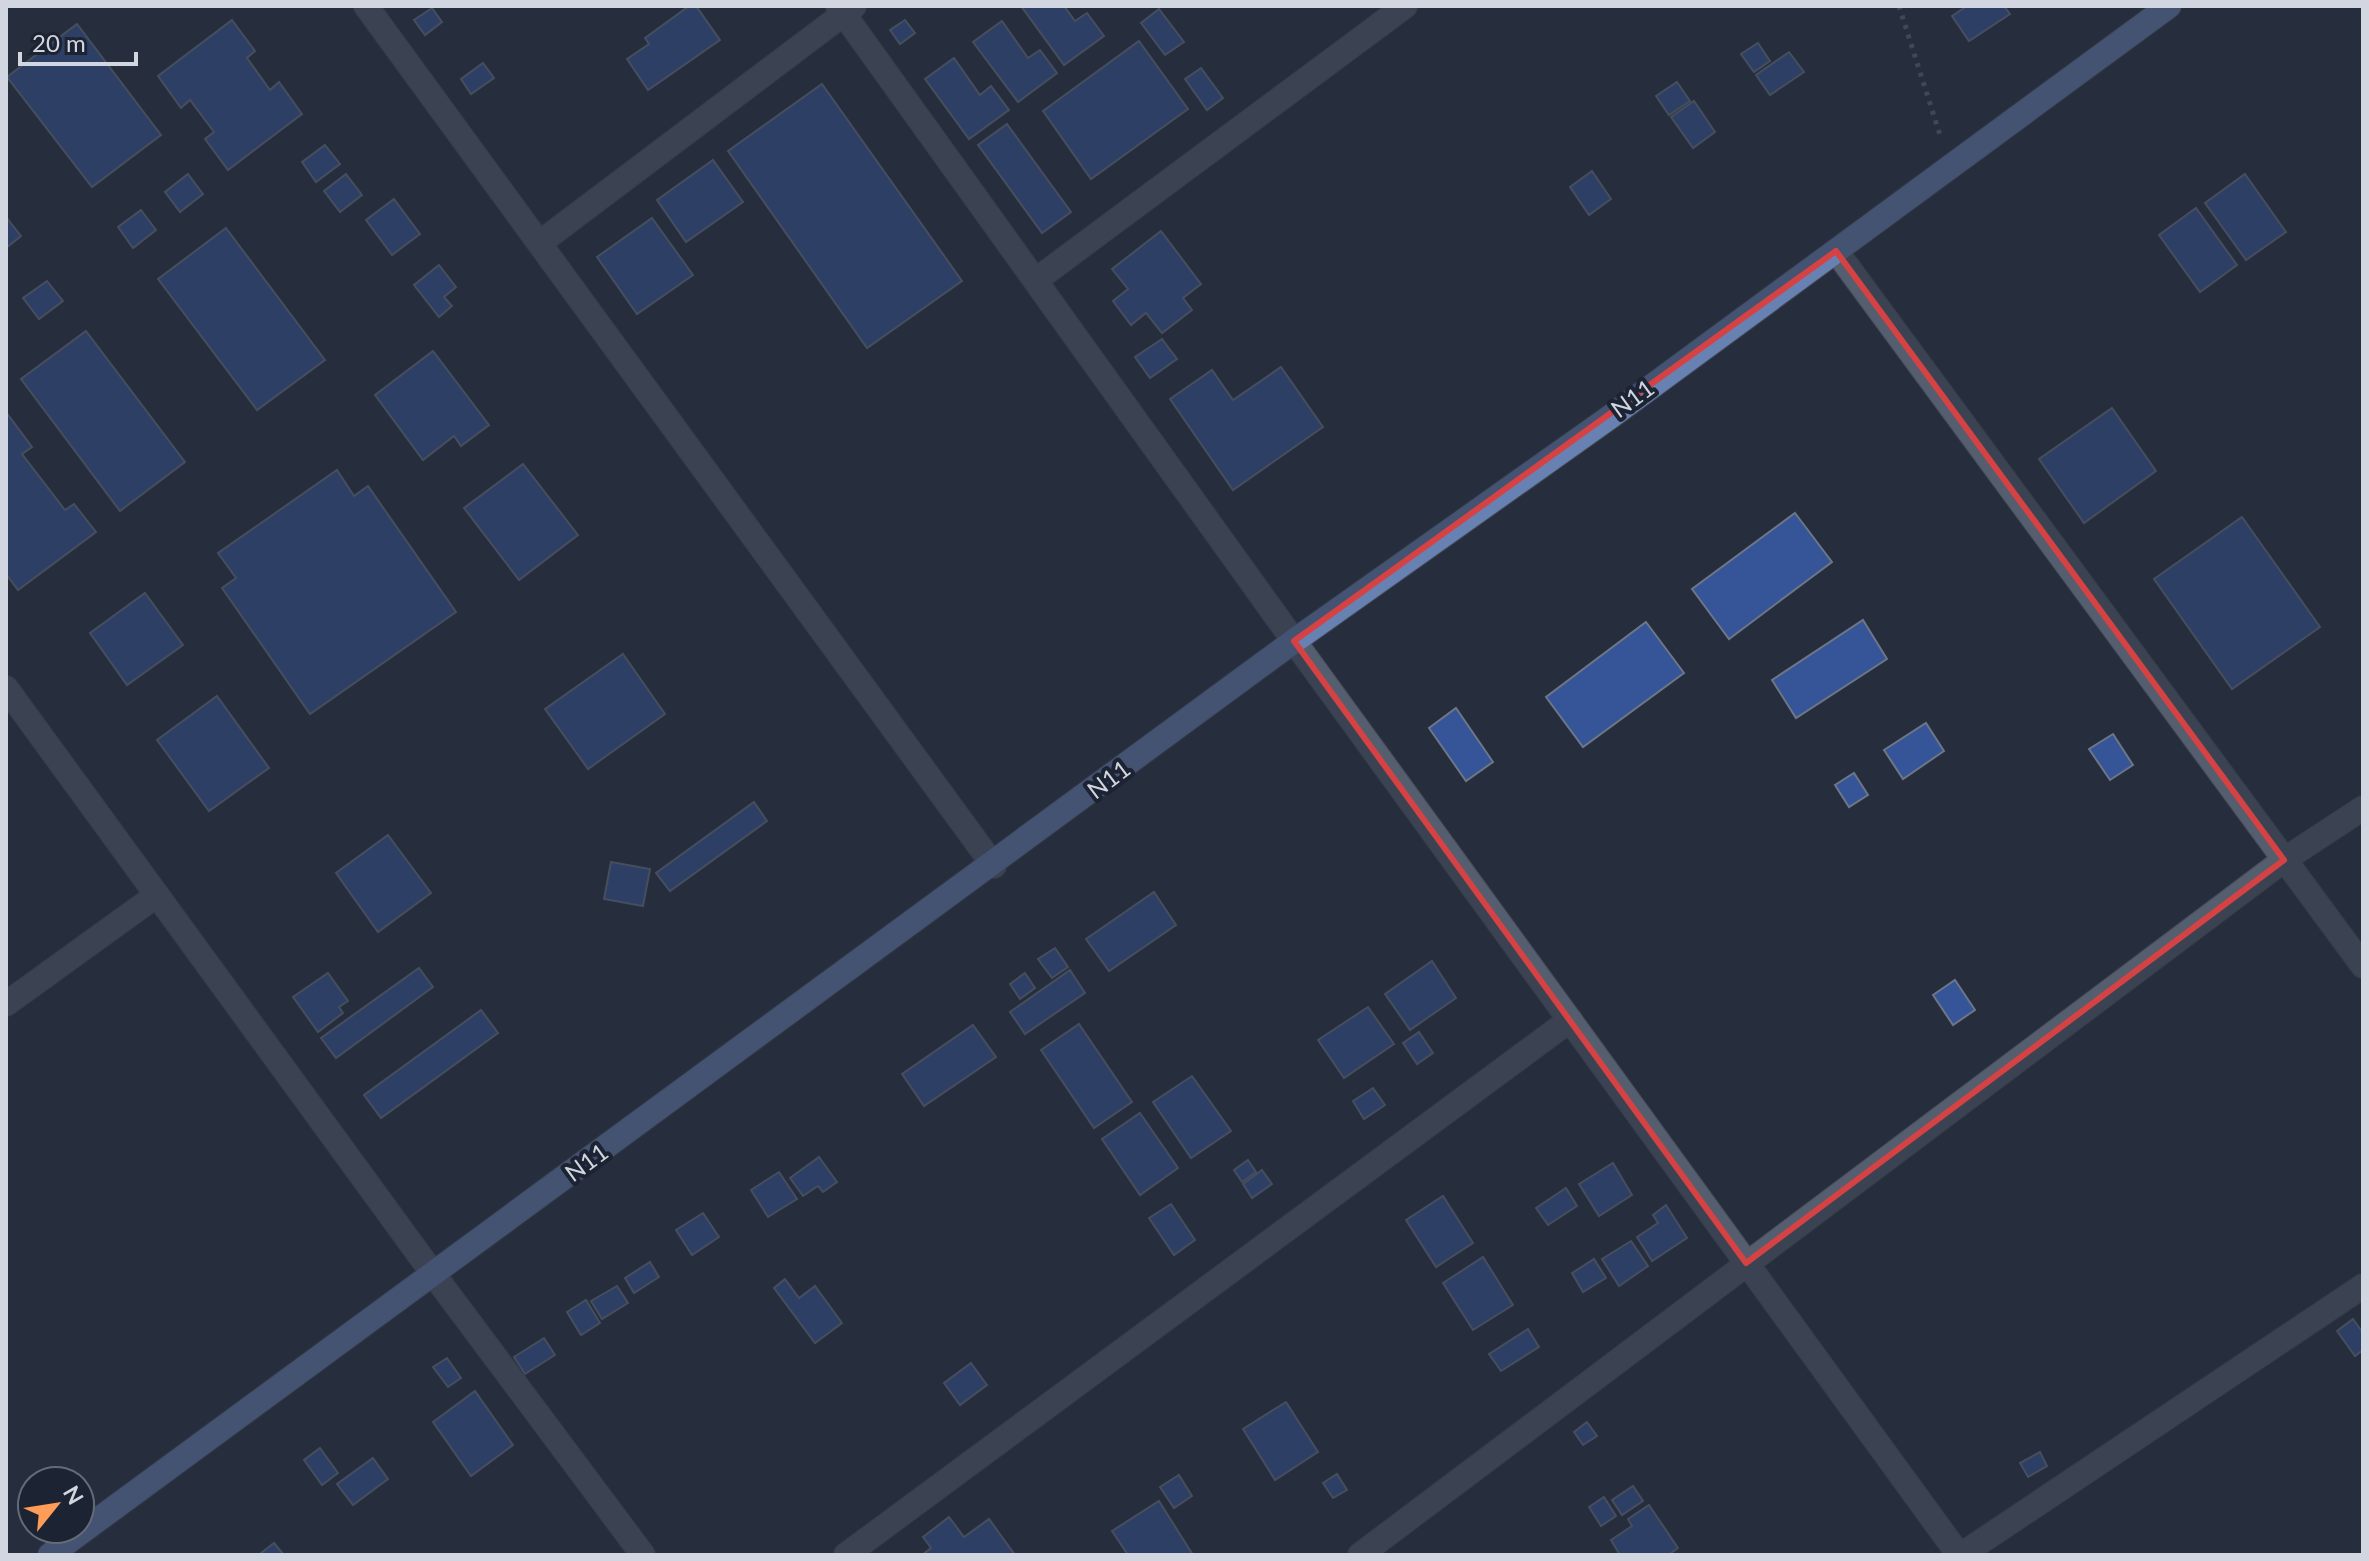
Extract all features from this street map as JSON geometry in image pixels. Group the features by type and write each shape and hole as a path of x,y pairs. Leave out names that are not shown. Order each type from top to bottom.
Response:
{"main road":[{"name":"N11","path":"50,1555 994,866 1294,641 1836,251 2169,6"}],"street":[{"path":"366,6 994,866"},
{"path":"1036,280 1405,6"},
{"path":"541,242 845,9 1294,641 1960,1555 2363,1286"},
{"path":"1836,251 2363,966"},
{"path":"6,688 434,1275 643,1555"},
{"path":"1360,1555 2284,860 2363,808"},
{"path":"6,1004 157,895"},
{"path":"846,1555 1570,1020"}],"path":[{"path":"1899,6 1950,167"}],"highlighted area":[{"path":"1836,251 2284,860 1746,1263 1294,641"}],"building":[{"path":"689,6 696,6 720,40 648,90 627,59 649,44 645,38"},
{"path":"1021,6 1064,6 1075,21 1087,13 1104,36 1064,65"},
{"path":"1967,6 2004,6 2010,14 1969,41 1952,16"},
{"path":"432,8 442,22 425,35 414,20"},
{"path":"1159,9 1184,42 1165,55 1141,23"},
{"path":"232,20 255,51 247,58 270,90 279,82 302,114 228,170 205,139 214,132 190,100 181,108 158,76"},
{"path":"905,20 915,33 900,44 890,30"},
{"path":"1002,21 1028,58 1040,50 1057,73 1018,102 973,42"},
{"path":"77,24 161,135 92,187 7,77"},
{"path":"1139,41 1188,109 1091,179 1043,111"},
{"path":"1758,43 1770,61 1754,72 1741,54"},
{"path":"1789,52 1804,72 1770,95 1756,75"},
{"path":"954,58 980,95 991,86 1009,110 969,139 925,79"},
{"path":"483,63 494,78 471,94 461,79"},
{"path":"1201,68 1223,98 1207,110 1185,79"},
{"path":"1677,82 1690,101 1669,115 1656,96"},
{"path":"822,84 962,281 867,348 728,151"},
{"path":"1694,101 1715,132 1693,148 1671,117"},
{"path":"1007,124 1071,212 1042,233 978,145"},
{"path":"325,145 340,164 316,182 302,162"},
{"path":"713,160 743,202 686,242 657,200"},
{"path":"1592,171 1611,199 1589,215 1570,187"},
{"path":"188,174 203,194 180,212 165,192"},
{"path":"346,174 362,195 340,212 324,191"},
{"path":"2245,174 2286,232 2246,260 2205,203"},
{"path":"394,199 420,234 392,255 366,220"},
{"path":"2196,208 2237,265 2200,292 2159,235"},
{"path":"141,210 156,230 133,248 118,227"},
{"path":"6,217 21,236 6,248"},
{"path":"652,218 693,275 637,314 597,257"},
{"path":"226,228 325,360 257,410 158,279"},
{"path":"1161,231 1201,284 1183,298 1192,310 1162,333 1146,313 1131,325 1113,301 1128,289 1112,269"},
{"path":"439,265 456,287 444,297 452,306 439,317 414,285"},
{"path":"47,281 63,301 39,319 23,298"},
{"path":"86,331 185,462 120,511 21,379"},
{"path":"1162,339 1177,359 1150,378 1135,357"},
{"path":"433,351 489,425 461,446 454,436 423,460 375,395"},
{"path":"1281,367 1323,427 1233,490 1170,399 1212,370 1233,400"},
{"path":"2112,408 2156,471 2084,523 2039,459"},
{"path":"6,412 32,447 22,454 65,510 74,504 96,532 18,590 6,574"},
{"path":"523,464 578,535 519,580 464,508"},
{"path":"337,470 354,496 368,486 456,612 310,714 222,588 236,578 218,553"},
{"path":"1795,513 1832,562 1729,639 1692,589"},
{"path":"2242,517 2320,627 2232,689 2154,579"},
{"path":"145,593 183,645 127,685 90,633"},
{"path":"1863,620 1887,659 1796,718 1772,680"},
{"path":"1646,622 1684,673 1583,747 1546,697"},
{"path":"623,654 665,714 588,769 545,709"},
{"path":"217,696 269,768 209,811 157,740"},
{"path":"1456,708 1493,762 1466,781 1429,728"},
{"path":"1926,723 1944,751 1903,779 1884,750"},
{"path":"2113,734 2133,765 2110,780 2089,749"},
{"path":"1854,773 1868,795 1849,807 1835,785"},
{"path":"754,802 767,821 670,891 656,873"},
{"path":"388,835 431,893 378,932 336,873"},
{"path":"611,862 650,869 643,906 604,899"},
{"path":"1154,892 1176,925 1109,971 1086,939"},
{"path":"1055,948 1068,967 1052,978 1038,959"},
{"path":"1432,961 1456,998 1410,1030 1385,994"},
{"path":"419,968 433,987 336,1058 321,1038"},
{"path":"1070,970 1085,993 1025,1034 1010,1012"},
{"path":"328,973 348,1001 339,1007 343,1013 318,1032 293,997"},
{"path":"1025,973 1035,988 1020,999 1010,984"},
{"path":"1955,980 1975,1010 1953,1025 1933,995"},
{"path":"1368,1007 1394,1044 1344,1078 1318,1040"},
{"path":"481,1010 498,1033 381,1118 364,1095"},
{"path":"1079,1024 1132,1102 1094,1128 1041,1050"},
{"path":"973,1025 996,1057 924,1106 902,1074"},
{"path":"1419,1032 1433,1053 1417,1064 1403,1043"},
{"path":"1192,1076 1231,1131 1191,1158 1153,1102"},
{"path":"1373,1088 1385,1105 1364,1119 1353,1101"},
{"path":"1140,1113 1178,1168 1140,1195 1102,1139"},
{"path":"819,1157 837,1182 823,1192 818,1186 803,1196 790,1178"},
{"path":"1248,1160 1256,1172 1242,1182 1234,1170"},
{"path":"1613,1163 1632,1195 1599,1216 1579,1184"},
{"path":"1262,1170 1272,1184 1252,1198 1243,1184"},
{"path":"779,1172 797,1199 768,1217 751,1190"},
{"path":"1566,1188 1577,1206 1548,1225 1536,1208"},
{"path":"1443,1196 1473,1243 1436,1267 1406,1220"},
{"path":"1171,1204 1195,1240 1174,1255 1149,1218"},
{"path":"1666,1205 1687,1238 1652,1261 1637,1237 1658,1223 1653,1215"},
{"path":"703,1213 719,1237 692,1255 676,1230"},
{"path":"1631,1241 1648,1266 1619,1286 1602,1259"},
{"path":"1483,1257 1513,1305 1473,1330 1443,1283"},
{"path":"1594,1259 1606,1278 1583,1292 1572,1273"},
{"path":"650,1262 659,1277 634,1293 625,1278"},
{"path":"785,1279 799,1298 815,1286 842,1323 815,1343 774,1288"},
{"path":"617,1286 628,1303 602,1319 591,1301"},
{"path":"586,1300 600,1323 581,1335 567,1312"},
{"path":"2353,1319 2363,1333 2363,1350 2355,1356 2337,1331"},
{"path":"1528,1329 1539,1347 1501,1371 1489,1354"},
{"path":"544,1338 555,1355 525,1374 514,1357"},
{"path":"447,1358 461,1378 448,1387 433,1367"},
{"path":"971,1363 987,1385 960,1405 944,1383"},
{"path":"475,1391 513,1445 471,1476 433,1422"},
{"path":"1286,1402 1318,1452 1275,1480 1243,1429"},
{"path":"1587,1422 1597,1436 1583,1445 1574,1432"},
{"path":"320,1448 338,1473 322,1485 304,1460"},
{"path":"2040,1452 2047,1466 2028,1477 2020,1463"},
{"path":"373,1458 388,1479 353,1505 337,1484"},
{"path":"1337,1474 1347,1490 1333,1498 1323,1483"},
{"path":"1179,1475 1192,1496 1174,1508 1160,1487"},
{"path":"1633,1486 1643,1501 1622,1515 1612,1500"},
{"path":"1604,1497 1616,1516 1601,1526 1589,1507"},
{"path":"1159,1501 1193,1555 1128,1555 1112,1531"},
{"path":"1649,1505 1678,1548 1668,1555 1620,1555 1611,1540 1632,1526 1628,1519"},
{"path":"949,1517 964,1537 989,1519 1015,1555 922,1555 931,1548 923,1537"},
{"path":"274,1543 284,1555 261,1553"}]}
